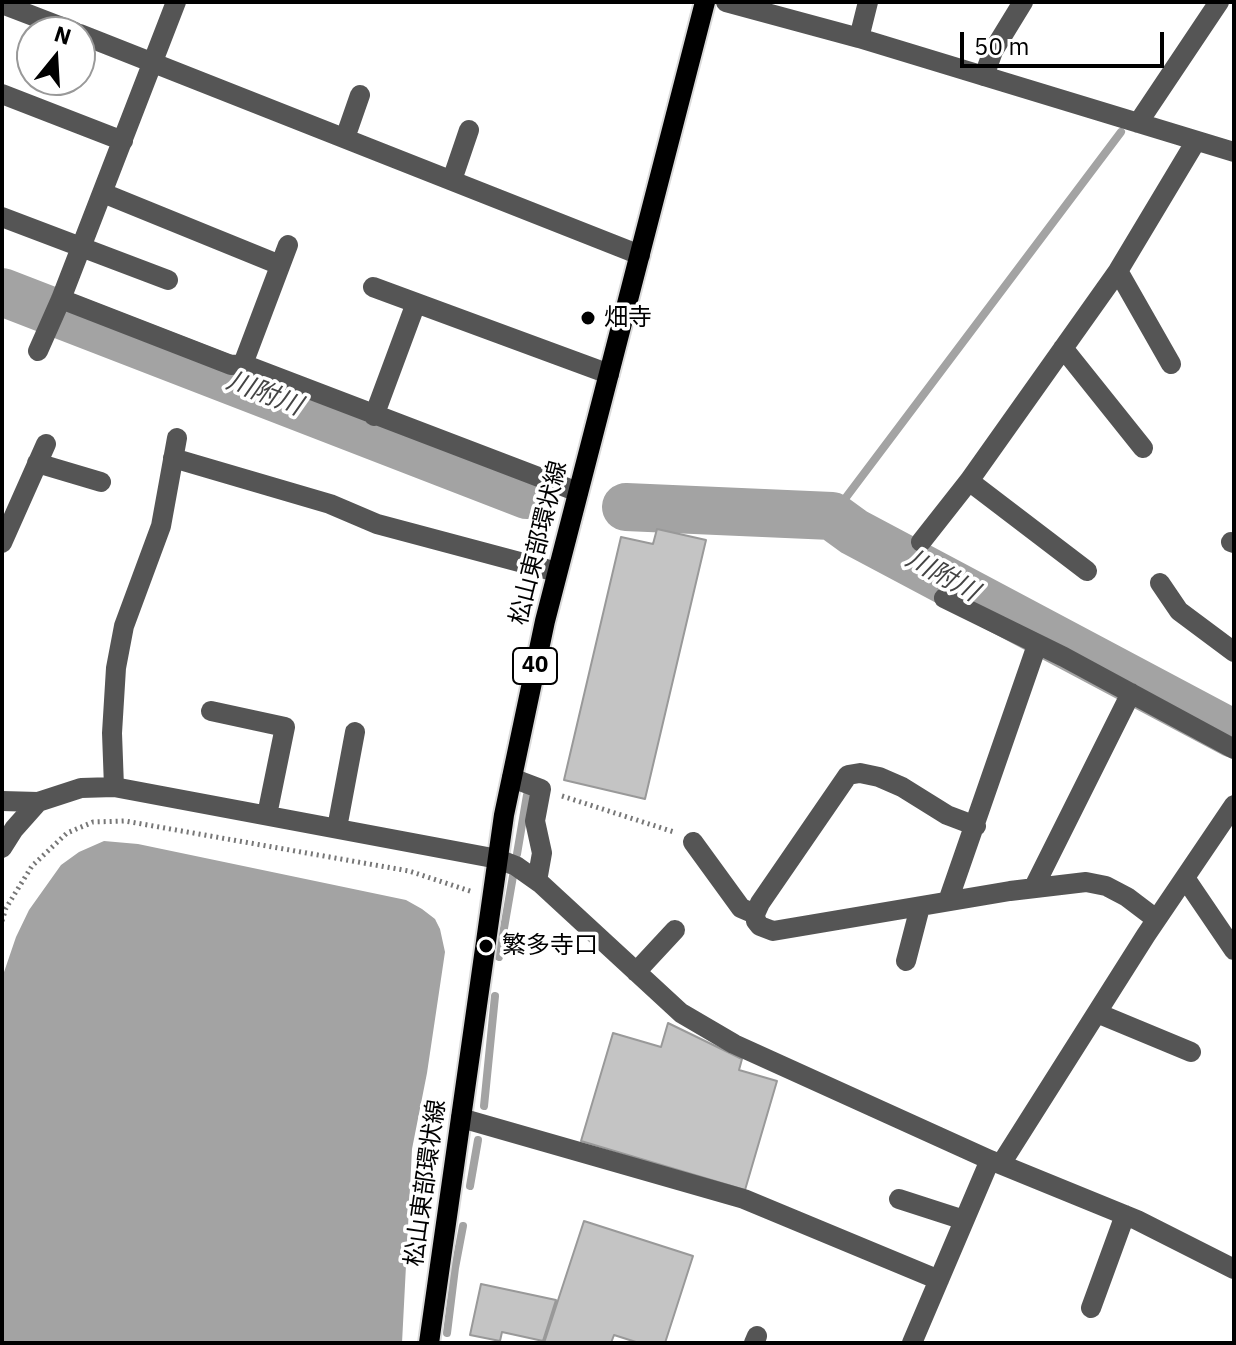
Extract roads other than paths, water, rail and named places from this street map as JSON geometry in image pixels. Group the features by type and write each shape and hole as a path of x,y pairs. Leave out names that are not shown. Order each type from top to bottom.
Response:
{"main road":[{"name":"松山東部環状線","path":"429,1343 512,778 557,572 705,2"}],"street":[{"path":"38,351 58,307 176,2"},
{"path":"726,2 859,38 1234,152"},
{"path":"859,38 868,2"},
{"path":"984,76 993,51 1023,2"},
{"path":"1138,123 1219,2"},
{"path":"2,4 49,11"},
{"path":"96,40 640,255"},
{"path":"2,94 123,141"},
{"path":"345,138 360,95"},
{"path":"452,180 469,130"},
{"path":"921,542 969,481 1118,271 1196,141"},
{"path":"103,193 280,265"},
{"path":"2,217 168,280"},
{"path":"243,364 288,245"},
{"path":"1118,271 1171,364"},
{"path":"373,287 609,374"},
{"path":"374,416 416,303"},
{"path":"58,307 231,365 243,364 578,492"},
{"path":"1063,348 1143,448"},
{"path":"2,543 46,444"},
{"path":"114,787 112,733 116,668 124,626 161,526 175,448 377,524 557,572"},
{"path":"37,463 101,482"},
{"path":"969,481 1087,571"},
{"path":"1160,583 1179,611 1234,652"},
{"path":"944,598 1234,749"},
{"path":"948,901 1037,645"},
{"path":"1034,887 1131,693"},
{"path":"211,711 285,727 267,815"},
{"path":"337,828 355,732"},
{"path":"755,914 848,775 860,773 879,777 902,787 947,815 976,826"},
{"path":"512,778 541,789 535,821 542,853 537,881"},
{"path":"2,801 38,802 81,788 114,787 498,859 516,866 537,881 681,1013 734,1044 996,1162 1125,1215 1234,1269"},
{"path":"2,848 38,802"},
{"path":"912,1343 964,1220 996,1162 1234,805"},
{"path":"693,842 741,908 755,914 760,926 773,931 1034,887 1086,882 1106,886 1127,897 1156,919"},
{"path":"1185,878 1234,950"},
{"path":"906,961 920,907"},
{"path":"636,972 675,930"},
{"path":"1097,1013 1191,1052"},
{"path":"461,1118 744,1199 939,1280"},
{"path":"899,1199 964,1220"},
{"path":"1091,1308 1125,1215"}],"waterway":[{"path":"832,516 1121,132"},
{"name":"川附川","path":"2,292 527,495"},
{"name":"川附川","path":"626,507 832,516 854,532 1234,734"},
{"path":"517,854 527,795"},
{"path":"499,957 513,876"},
{"path":"484,1106 495,996"},
{"path":"470,1186 478,1140"},
{"path":"447,1333 463,1226"}],"place":[{"name":"畑寺","path":"588,318"},
{"name":"繁多寺口","path":"486,946"}]}
